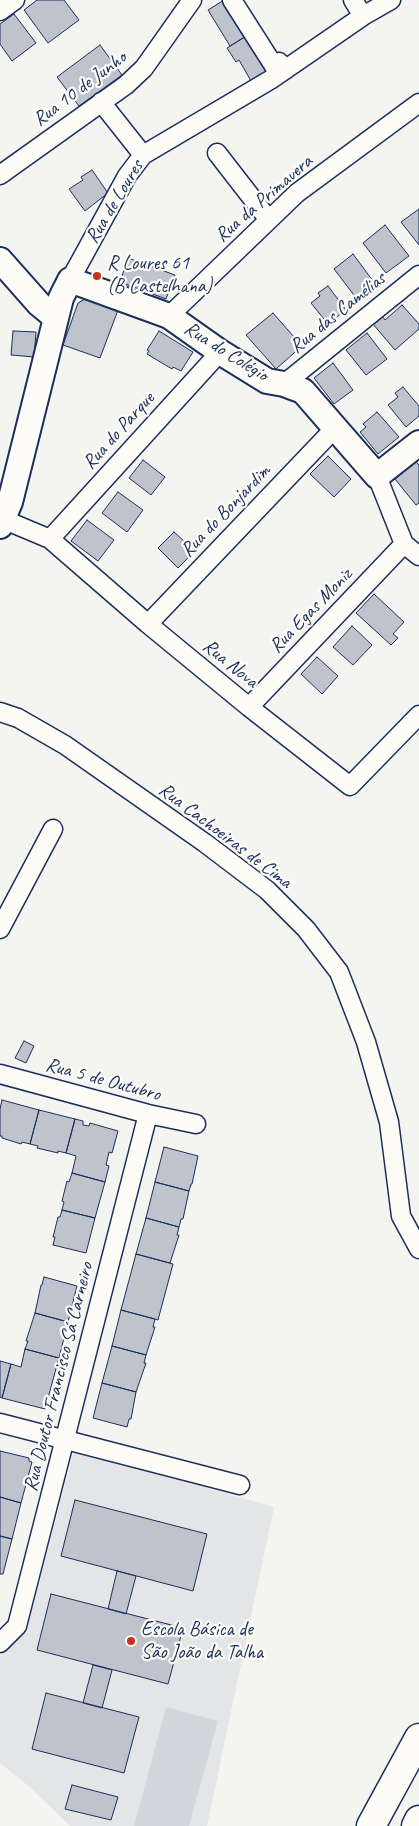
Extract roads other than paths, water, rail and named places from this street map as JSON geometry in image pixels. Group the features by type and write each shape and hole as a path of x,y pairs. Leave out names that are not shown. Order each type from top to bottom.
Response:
{"highway":[{"path":"371,1826 419,1738"},
{"path":"416,1826 419,1820"}],"street":[{"path":"0,11 15,0"},
{"name":"Rua 10 de Junho","path":"0,175 126,85 144,68 192,0"},
{"path":"232,0 274,66 279,62 285,70"},
{"path":"353,0 363,16"},
{"name":"Rua de Loures","path":"1,521 21,461 61,298 127,176 143,155 285,70 363,16 391,0"},
{"path":"101,102 143,155"},
{"name":"Rua da Primavera","path":"168,316 297,193 419,104"},
{"path":"217,153 269,220"},
{"path":"0,260 39,304 56,318"},
{"name":"Rua das Camélias","path":"284,384 419,275"},
{"name":"Rua do Colégio","path":"70,280 168,316 220,352 267,381 284,384 303,391 377,476 404,544 419,556"},
{"name":"Rua do Parque","path":"50,539 220,352"},
{"name":"Rua do Bonjardim","path":"148,624 336,428"},
{"path":"377,476 419,443"},
{"name":"Rua Nova","path":"1,521 50,539 148,624 350,786 419,715"},
{"name":"Rua Egas Moniz","path":"249,706 404,544"},
{"name":"Rua Cachoeiras de Cima","path":"0,712 18,718 65,745 205,843 259,884 306,929 339,972 366,1042 389,1122 401,1216 419,1249"},
{"path":"0,929 53,828"},
{"name":"Rua 5 de Outubro","path":"0,1074 148,1114 196,1124"},
{"name":"Rua Doutor Francisco Sá Carneiro","path":"0,1644 16,1626 148,1114"},
{"path":"0,1423 240,1485"}],"place":[{"name":"R Loures 61 (B Castelhana)","path":"97,276"},
{"name":"Escola Básica de São João da Talha","path":"131,1641"}]}
